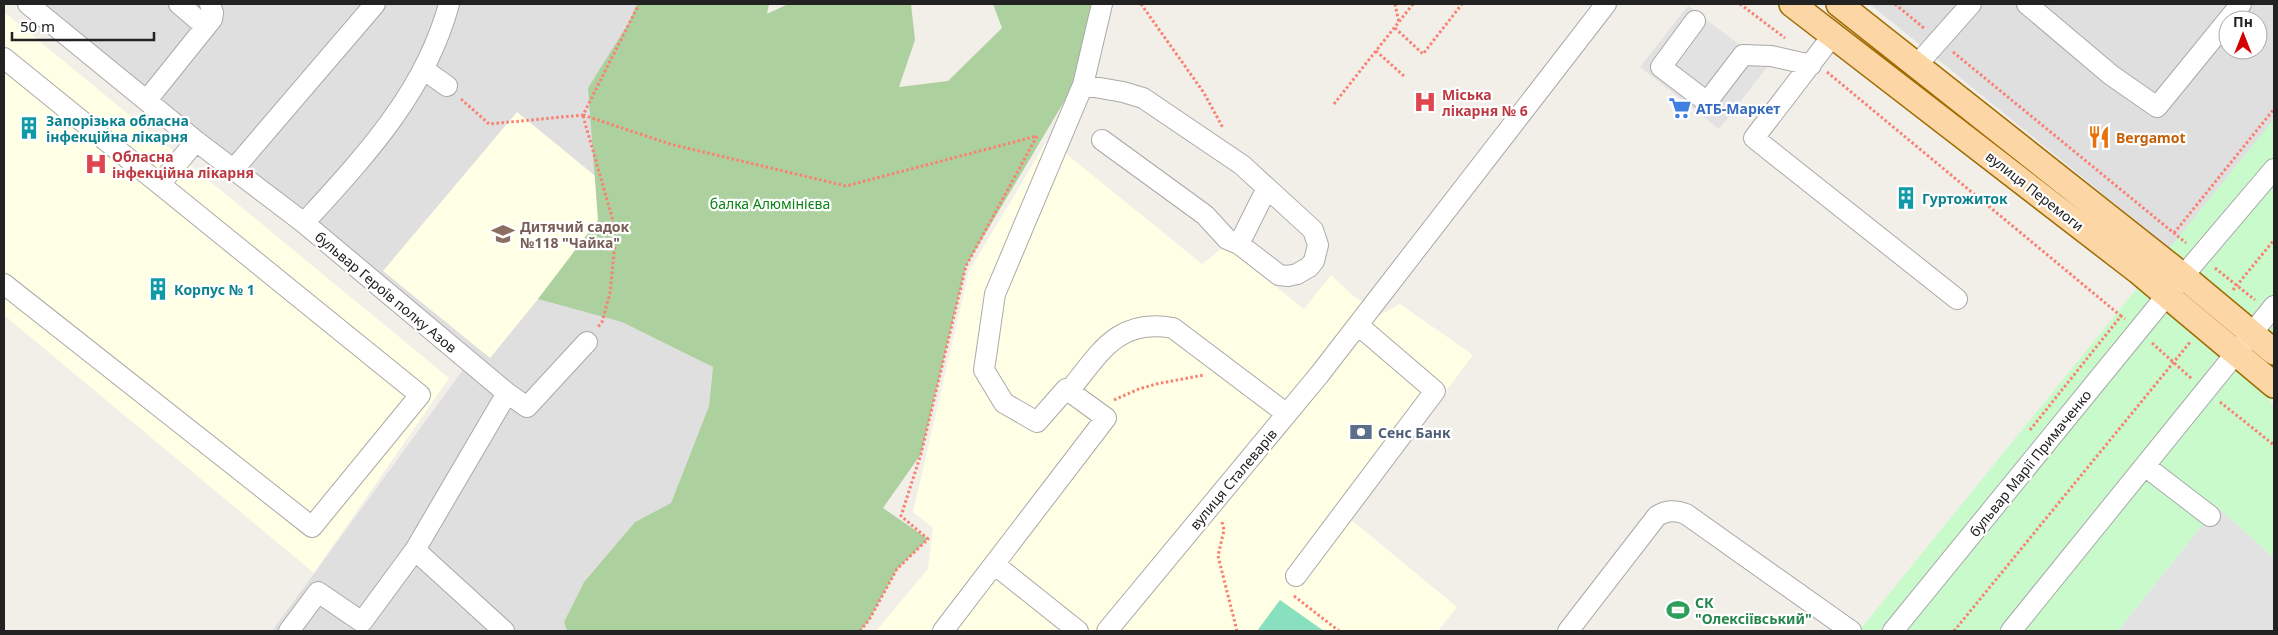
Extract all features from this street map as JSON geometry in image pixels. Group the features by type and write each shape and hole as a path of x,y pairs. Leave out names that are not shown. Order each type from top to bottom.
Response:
{"main road":[{"name":"вулиця Перемоги","path":"1792,4 2167,295 2274,384"},
{"name":"вулиця Перемоги","path":"1839,4 2183,276 2274,352"}],"street":[{"name":"бульвар Героїв полку Азов","path":"28,4 196,141 304,224 527,407 587,342"},
{"path":"179,4 206,27"},
{"path":"147,100 212,19 213,13 210,4"},
{"path":"233,170 375,4"},
{"path":"304,224 391,124 423,69 438,38 449,4"},
{"path":"943,631 1106,418 1066,389 1037,422 1004,403 984,370 995,294 1083,85 1102,4"},
{"name":"вулиця Сталеварів","path":"1107,631 1287,414 1358,325 1606,4"},
{"path":"1916,66 1971,4"},
{"path":"2027,4 2111,75 2157,107 2241,4"},
{"path":"1695,21 1661,67 1707,102 1743,55 1771,56 1812,63"},
{"path":"1834,35 1754,138 1957,298"},
{"path":"4,58 420,395 312,527 4,284"},
{"path":"423,69 447,86"},
{"path":"1083,85 1124,92 1143,98 1232,158 1313,230 1318,245 1314,262 1303,272 1284,276 1239,244 1227,239 1206,215 1102,140"},
{"path":"160,184 196,141"},
{"path":"2183,276 2274,169"},
{"path":"1239,244 1268,188"},
{"name":"бульвар Марії Примаченко","path":"1893,631 2183,276"},
{"path":"2011,631 2252,333 2265,303"},
{"path":"2203,325 2220,306"},
{"path":"1069,391 1091,360 1116,336 1132,328 1156,325 1173,328 1287,414"},
{"path":"1296,576 1435,391 1358,325"},
{"path":"289,631 318,592 362,622 415,550 507,392"},
{"path":"2145,466 2210,516"},
{"path":"1568,631 1657,516 1664,512 1676,511 1686,514 1851,631"},
{"path":"415,550 504,631"},
{"path":"994,564 1078,631"}],"path":[{"path":"587,342 602,322 610,293 615,243 612,217 583,115 639,4"},
{"path":"1141,4 1204,93 1222,126 1232,158"},
{"path":"1395,4 1398,22"},
{"path":"1334,104 1414,4"},
{"path":"1394,28 1423,54 1462,4"},
{"path":"1740,4 2120,316"},
{"path":"1895,4 2187,243"},
{"path":"1376,51 1404,76"},
{"path":"447,86 490,124 583,115 670,144 846,186 1037,136 966,266 921,454 901,516 928,539 897,569 869,620 860,631"},
{"path":"2174,233 2274,109"},
{"path":"2220,306 2274,240"},
{"path":"2213,266 2237,286 2265,303"},
{"path":"1954,631 2203,325"},
{"path":"1094,409 1139,389 1156,384 1229,370"},
{"path":"2205,391 2274,445"},
{"path":"1222,520 1224,530 1218,556 1237,631"},
{"path":"1296,576 1287,591 1339,631"}],"shaded area":[{"path":"44,4 637,4 628,24 713,367 709,406 671,503 635,522 584,582 564,622 567,631 272,631 473,356"},
{"path":"1870,4 2274,4 2274,143 2181,258"},
{"path":"1688,6 1768,66 1719,129 1640,67"},
{"name":"Обласна інфекційна лікарня","path":"4,12 449,378 314,573 4,315"},
{"name":"Дитячий садок №118 \"Чайка\"","path":"517,112 621,197 490,358 383,271"},
{"path":"1048,139 1202,264 1225,246 1304,309 1331,275 1351,294 1380,315 1400,304 1473,355 1350,519 1457,607 1438,631 876,631 928,569 933,528 913,512 969,271"},
{"path":"2217,507 2274,558 2274,631 2118,631"}],"green space":[{"name":"балка Алюмінієва","path":"637,4 769,4 767,14 788,4 911,4 915,40 899,87 948,81 1002,28 993,4 1094,4 1077,80 966,266 921,454 883,508 928,539 897,569 869,620 860,631 567,631 564,622 584,582 635,522 671,503 709,406 713,367 622,322 538,299 598,220 588,88 628,24"},
{"path":"2274,119 2274,396 2270,402 2274,406 2274,558 2217,507 2118,631 1859,631"},
{"path":"1280,600 1324,631 1257,631"}],"place":[{"name":"Мiська лiкарня № 6","path":"1425,102"},
{"name":"АТБ-Маркет","path":"1680,108"},
{"name":"Запорізька обласна інфекційна лікарня","path":"29,128"},
{"name":"Bergamot","path":"2099,137"},
{"name":"Обласна інфекційна лікарня","path":"96,164"},
{"name":"Гуртожиток","path":"1906,198"},
{"name":"Дитячий садок №118 \"Чайка\"","path":"503,234"},
{"name":"Корпус № 1","path":"158,289"},
{"name":"Сенс Банк","path":"1361,432"},
{"name":"СК \"Олексіївський\"","path":"1678,610"}]}
